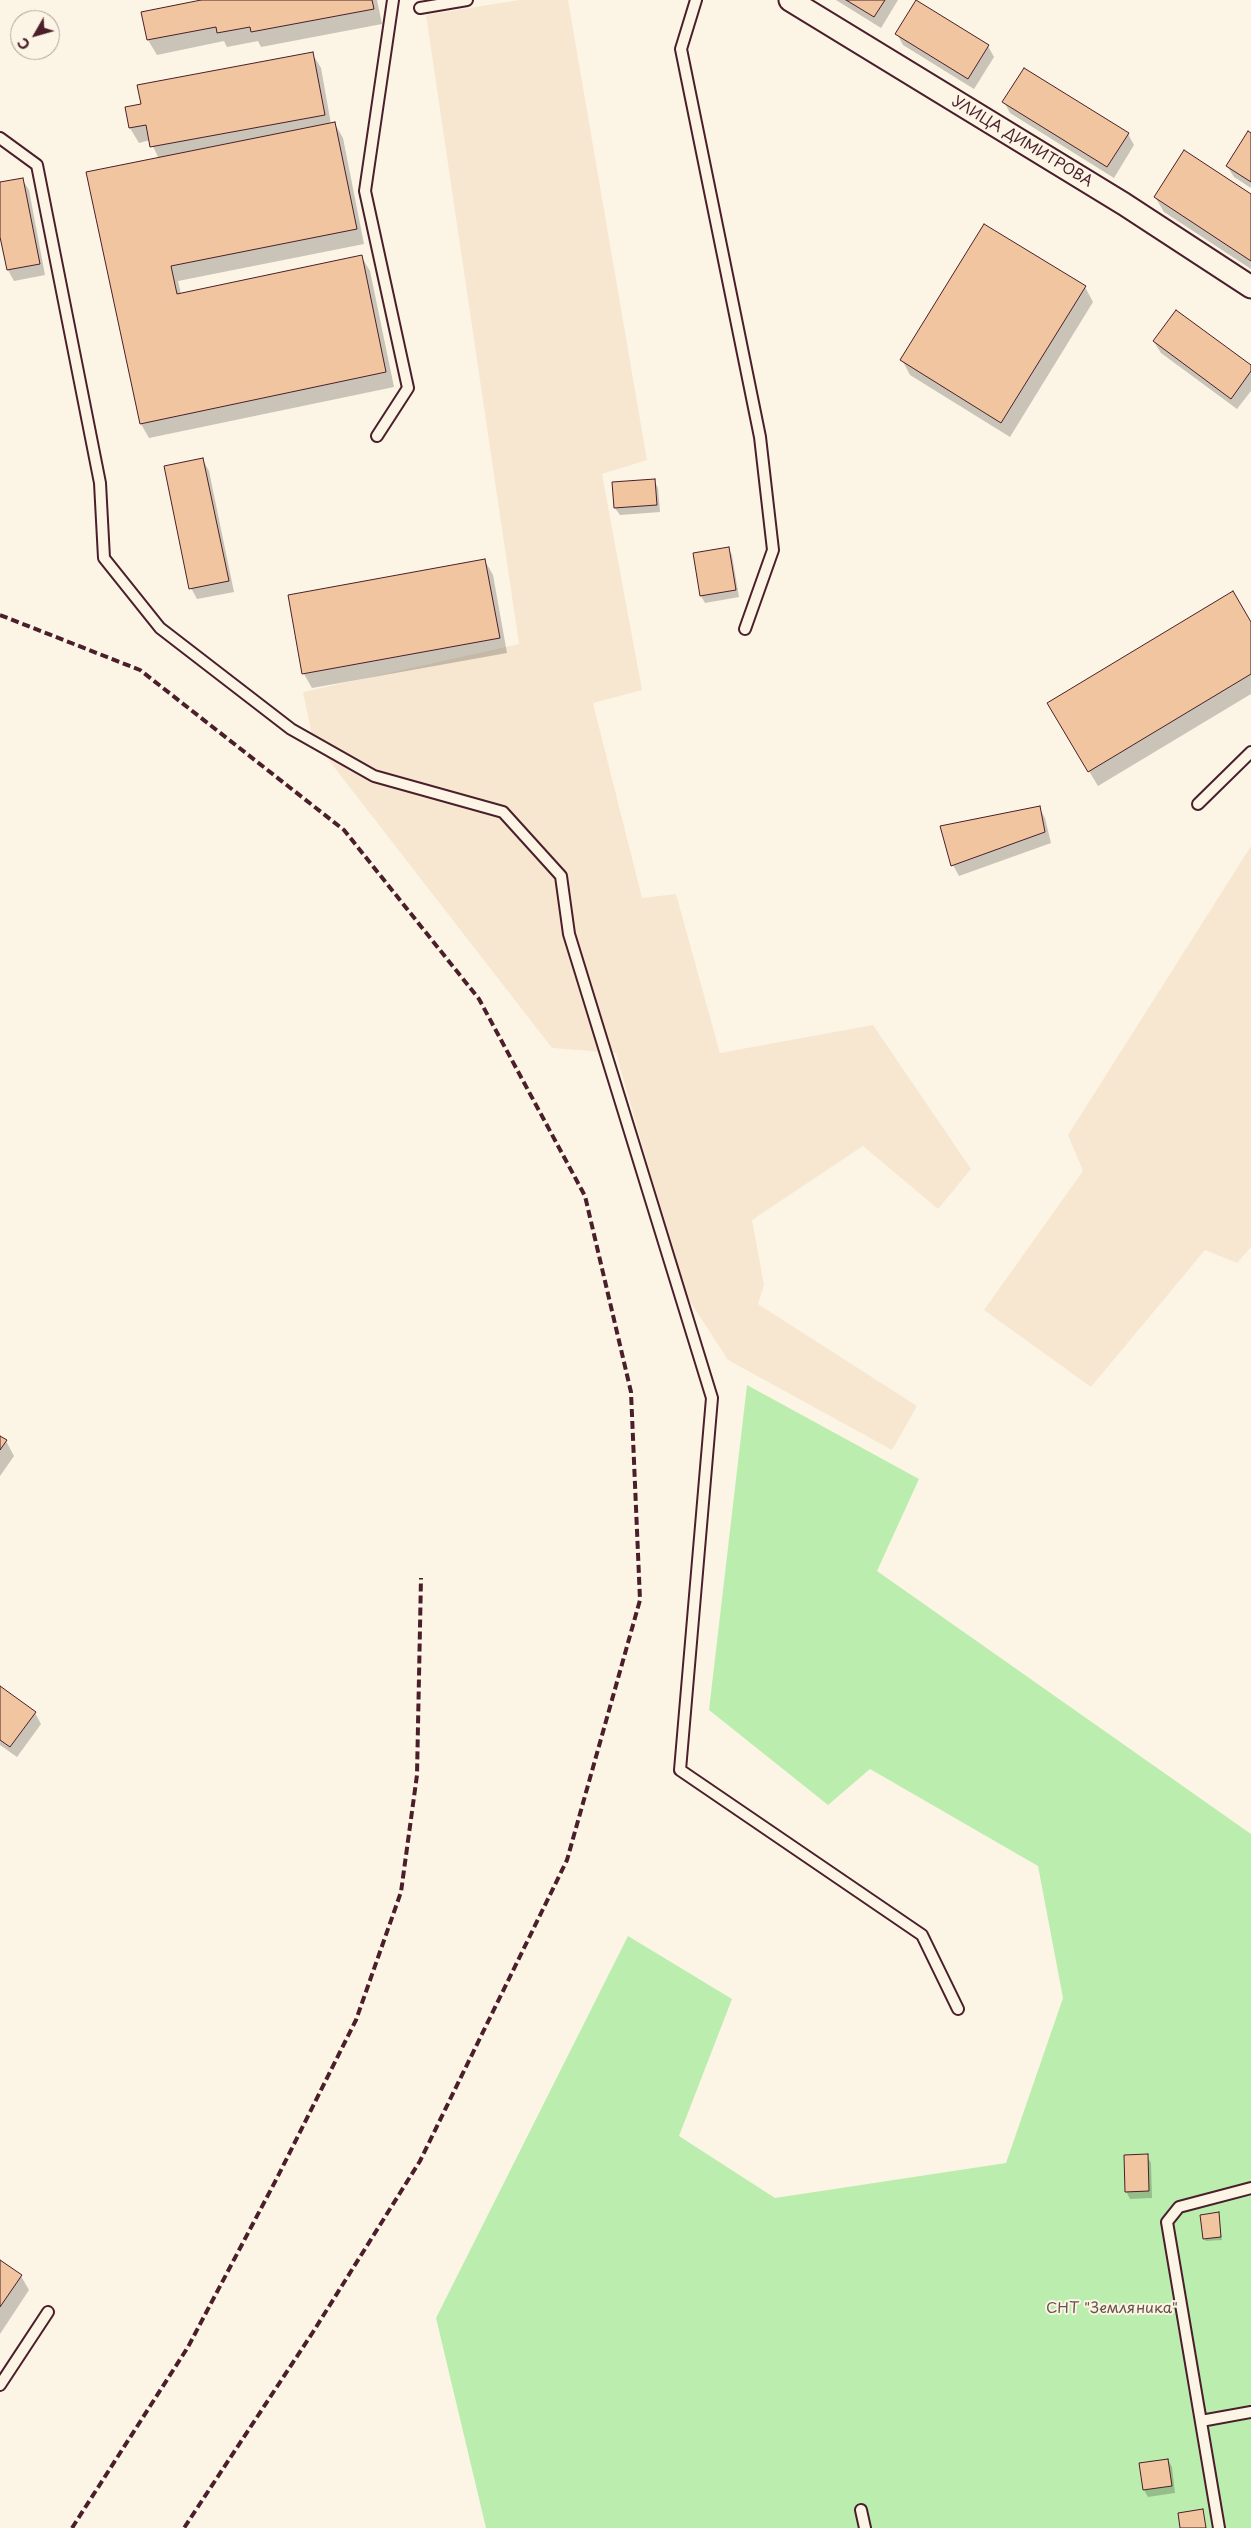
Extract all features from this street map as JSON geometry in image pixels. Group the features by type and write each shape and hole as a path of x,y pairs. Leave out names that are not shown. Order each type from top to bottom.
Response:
{"street":[{"name":"УЛИЦА ДИМИТРОВА","path":"790,0 1124,204 1251,287"}],"lane":[{"path":"377,436 408,388 364,191 393,0"},
{"path":"420,8 467,0"},
{"path":"696,0 681,49 760,437 773,550 745,629"},
{"path":"0,138 36,165 100,484 104,558 160,628 291,729 374,776 503,812 561,876 569,934 712,1398 680,1770 922,1935 958,2009"},
{"path":"1198,804 1251,752"},
{"path":"1219,2528 1167,2222 1180,2207 1251,2188"},
{"path":"0,2385 48,2312"},
{"path":"1201,2421 1251,2412"},
{"path":"861,2510 865,2528"}],"shaded area":[{"path":"519,0 568,0 647,460 602,474 642,690 593,703 642,898 676,894 720,1053 873,1025 971,1169 938,1209 863,1146 752,1220 764,1285 758,1304 917,1406 892,1450 728,1360 684,1292 616,1053 552,1048 313,740 303,692 519,644 426,15"},
{"path":"1251,846 1251,1247 1237,1263 1205,1250 1091,1387 984,1310 1083,1171 1068,1135"}],"green space":[{"name":"СНТ \"Земляника\"","path":"747,1385 919,1479 877,1571 1251,1834 1251,2528 486,2528 436,2318 628,1936 732,1999 679,2136 775,2198 1006,2163 1063,1998 1038,1866 870,1769 828,1805 709,1710"}],"building":[{"path":"201,0 372,0 374,9 251,32 250,27 217,33 216,27 147,40 141,12"},
{"path":"846,0 885,0 874,17"},
{"path":"916,0 989,45 968,79 895,34"},
{"path":"313,52 325,115 150,147 146,125 129,128 125,107 141,104 137,85"},
{"path":"1024,68 1129,133 1107,167 1002,102"},
{"path":"335,122 357,229 171,266 177,294 362,255 386,372 140,424 86,172"},
{"path":"1248,131 1251,133 1251,182 1226,166"},
{"path":"1184,150 1251,194 1251,261 1154,197"},
{"path":"23,178 40,264 7,270 0,237 0,182"},
{"path":"984,224 1086,286 1001,423 900,360"},
{"path":"1176,310 1251,365 1251,371 1231,399 1153,341"},
{"path":"203,458 229,581 189,589 164,466"},
{"path":"655,479 657,505 614,508 612,482"},
{"path":"729,547 736,590 700,596 693,553"},
{"path":"485,559 500,638 302,674 288,595"},
{"path":"1233,591 1251,622 1251,674 1088,772 1047,703"},
{"path":"1040,806 1045,832 951,866 940,826"},
{"path":"0,1436 7,1440 0,1450"},
{"path":"0,1686 36,1712 10,1747 0,1740"},
{"path":"1148,2154 1149,2191 1125,2192 1124,2155"},
{"path":"1219,2212 1221,2237 1203,2239 1200,2215"},
{"path":"0,2260 22,2275 0,2307"},
{"path":"1168,2459 1172,2486 1143,2490 1139,2463"},
{"path":"1203,2509 1206,2528 1180,2528 1178,2513"}],"railway":[{"path":"0,615 140,670 344,830 479,999 585,1196 631,1392 640,1600 567,1860 420,2161 313,2332 184,2528"},
{"path":"72,2528 188,2347 277,2178 356,2020 401,1892 417,1775 421,1578"}]}
